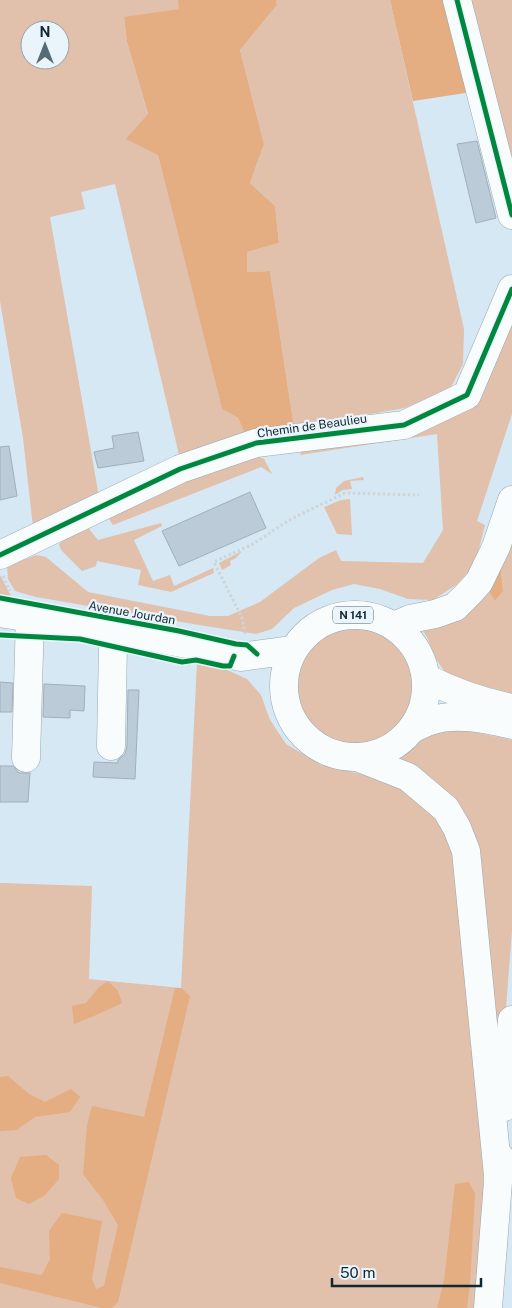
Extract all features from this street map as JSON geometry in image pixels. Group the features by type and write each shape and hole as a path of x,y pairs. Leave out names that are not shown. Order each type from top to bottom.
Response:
{"main road":[{"path":"457,0 512,215"},
{"name":"Chemin de Beaulieu","path":"0,555 180,469 256,443 404,424 467,395 512,288"},
{"path":"394,626 455,606 469,593 479,582 496,547 512,500"},
{"name":"Avenue Jourdan","path":"6,604 30,618 112,630 192,645 248,652 293,650"},
{"name":"N 141","path":"350,615 373,617 394,626 406,636 416,649 423,662 426,678 426,696 421,714 412,729 397,744 378,754 357,757 335,755 316,746 300,731 289,712 284,696 285,670 293,650 308,632 327,620 350,615"},
{"path":"26,758 30,618"},
{"path":"111,746 112,630"},
{"name":"Avenue Jourdan","path":"248,652 284,696"},
{"name":"N 141","path":"426,678 507,715"},
{"name":"N 141","path":"412,729 431,720 507,715"},
{"path":"357,757 408,777 438,802 446,809 457,828 466,851 498,1175"},
{"path":"488,1308 512,1020"}],"path":[{"path":"248,652 242,618 214,562 253,544 292,519 345,493 419,495"},
{"path":"0,569 7,587 6,604"}],"shaded area":[{"path":"0,0 178,0 180,9 124,18 127,42 148,115 222,409 238,418 245,434 180,459 115,184 81,192 85,209 50,217 99,497 33,527 23,438 0,301"},
{"path":"178,0 276,0 277,5 240,50 264,144 250,183 275,206 279,243 247,252 247,272 270,271 294,427 245,434 238,418 222,409 158,155 126,139 148,114 127,42 124,17 179,9"},
{"path":"276,0 390,0 464,329 463,364 449,391 405,408 294,427 270,271 247,272 247,252 279,243 275,206 250,183 264,144 240,50 277,5"},
{"path":"390,0 454,0 472,92 413,101"},
{"path":"458,0 512,0 512,185"},
{"path":"512,298 512,414 477,521 485,525 475,565 456,585 433,600 408,599 380,589 354,584 332,590 294,608 272,629 256,634 36,597 15,591 8,579 7,566 36,555 46,557 88,592 210,616 228,616 260,602 319,558 336,550 341,561 423,563 443,530 437,434 300,455 302,450 456,415"},
{"path":"259,457 264,459 272,474 261,467 113,525 107,516 184,478"},
{"path":"363,477 364,480 350,481 352,489 343,490 335,495 336,488 344,481"},
{"path":"350,499 352,535 337,534 324,507 341,500"},
{"path":"161,523 162,526 134,540 153,581 170,575 174,586 213,568 214,573 171,592 138,585 141,570 97,561 96,566 82,571 62,551 59,545 62,540 84,527 89,529 98,540"},
{"path":"512,523 512,697 447,675 436,659 427,637 418,624 488,590 495,601 503,590 501,570 492,568"},
{"path":"242,551 236,558 230,561 231,565 222,570 219,563"},
{"path":"492,568 501,570 503,591 495,601 488,590"},
{"path":"0,575 11,596 0,595"},
{"path":"356,623 368,624 379,628 399,641 412,661 416,672 416,696 412,707 399,727 379,740 368,744 356,745 344,744 333,740 313,727 300,707 296,696 295,684 296,672 300,661 313,641 333,628 344,624"},
{"path":"197,663 225,669 247,679 261,695 270,720 286,744 321,765 379,778 403,789 431,812 442,827 456,863 484,1145 483,1206 474,1308 0,1308 0,883 92,886 89,979 181,988"},
{"path":"460,729 512,740 512,931 502,1058 495,1056 475,856 387,760 399,756 423,737 437,731"},
{"path":"108,981 118,991 122,1003 74,1024 72,1006 86,1003 99,987"},
{"path":"175,988 181,988 190,996 118,1302 112,1308 102,1308 0,1283 0,1267 42,1275 50,1259 49,1231 62,1213 102,1221 92,1279 96,1289 104,1286 118,1225 103,1200 83,1174 87,1125 92,1106 144,1117"},
{"path":"8,1076 29,1094 45,1102 71,1089 80,1097 70,1112 35,1117 16,1130 0,1131 0,1077"},
{"path":"46,1155 59,1165 59,1179 44,1196 29,1204 16,1198 11,1178 20,1157"},
{"path":"469,1182 475,1194 467,1308 437,1308 444,1281 455,1184"}],"building":[{"path":"477,141 496,218 476,223 457,144"},
{"path":"138,432 144,461 98,468 94,452 114,448 112,436"},
{"path":"9,446 17,496 0,500 0,447"},
{"path":"250,492 266,528 179,566 162,531"},
{"path":"0,682 13,683 12,712 0,712"},
{"path":"44,684 85,686 84,711 70,710 70,718 43,717"},
{"path":"128,690 139,690 135,779 93,777 94,762 118,763 118,760 125,754 127,746"},
{"path":"0,766 13,766 19,773 30,773 28,802 0,802"}],"cycle path":[{"path":"457,0 512,215"},
{"path":"0,555 180,469 256,443 404,425 467,395 512,289"},
{"path":"0,598 247,645 257,654"},
{"path":"0,635 80,639 182,662 196,660 223,666 230,666 234,656"}]}
